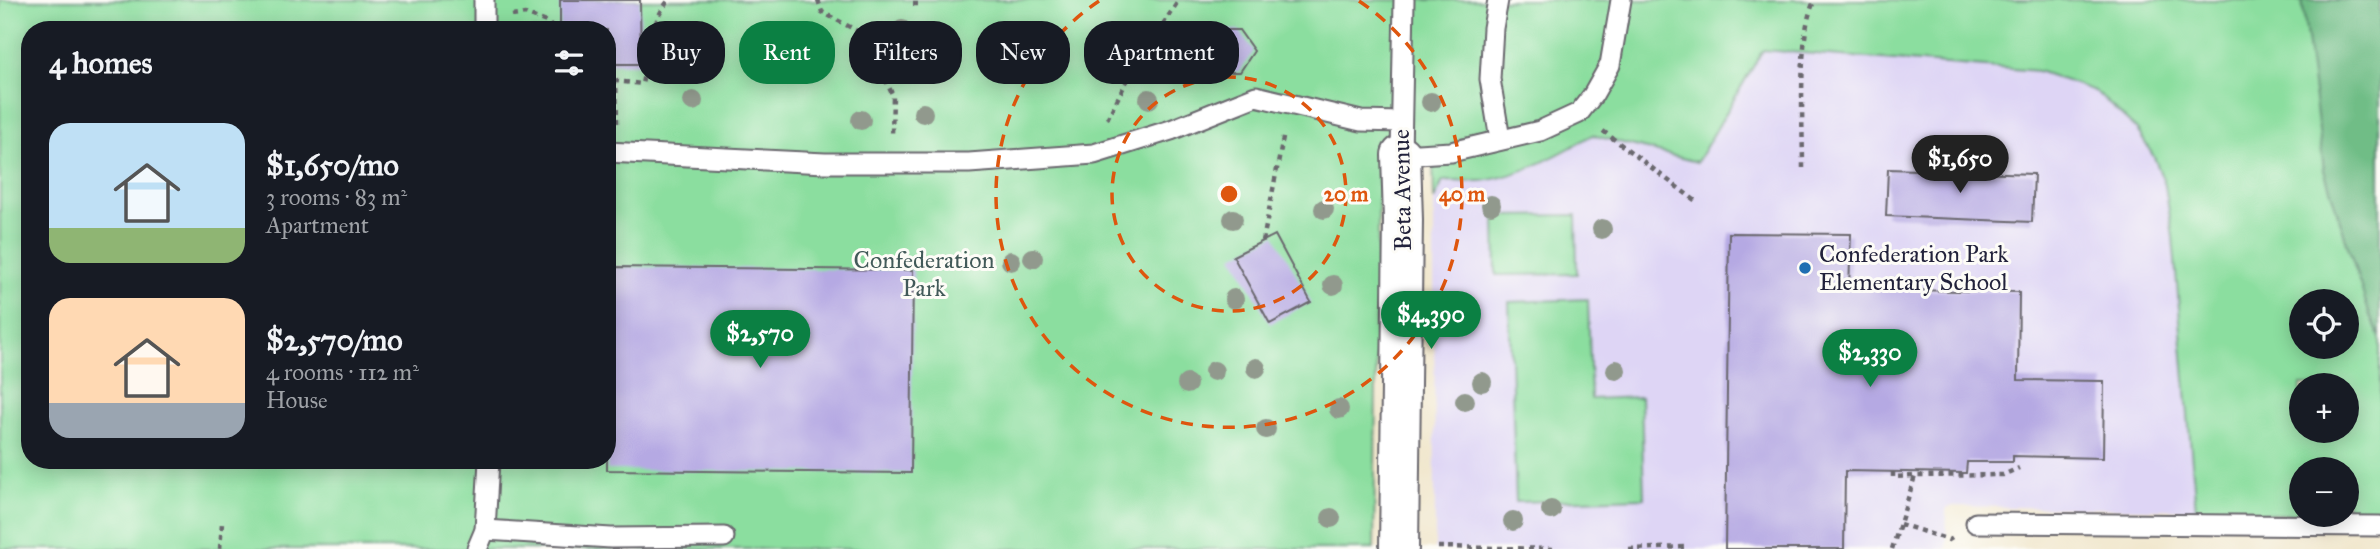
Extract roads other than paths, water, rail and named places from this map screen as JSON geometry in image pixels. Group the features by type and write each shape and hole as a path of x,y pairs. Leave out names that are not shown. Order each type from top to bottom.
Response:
{"street":[{"name":"Beta Avenue","path":"1399,548 1404,220 1401,139"}],"lane":[{"name":"Beta Avenue","path":"1401,139 1404,0"},
{"path":"1497,0 1490,79 1500,139"},
{"path":"616,152 825,163 969,163 1094,154 1171,130 1256,96 1361,121 1401,139 1451,152 1540,131 1579,113 1610,65 1621,0"},
{"path":"477,549 485,530 488,469"},
{"path":"1976,523 2380,526"},
{"path":"485,530 611,538 724,537"}],"place":[{"name":"Confederation Park Elementary School","path":"1805,268"}],"park label":[{"name":"Confederation Park","path":"924,274"}]}
